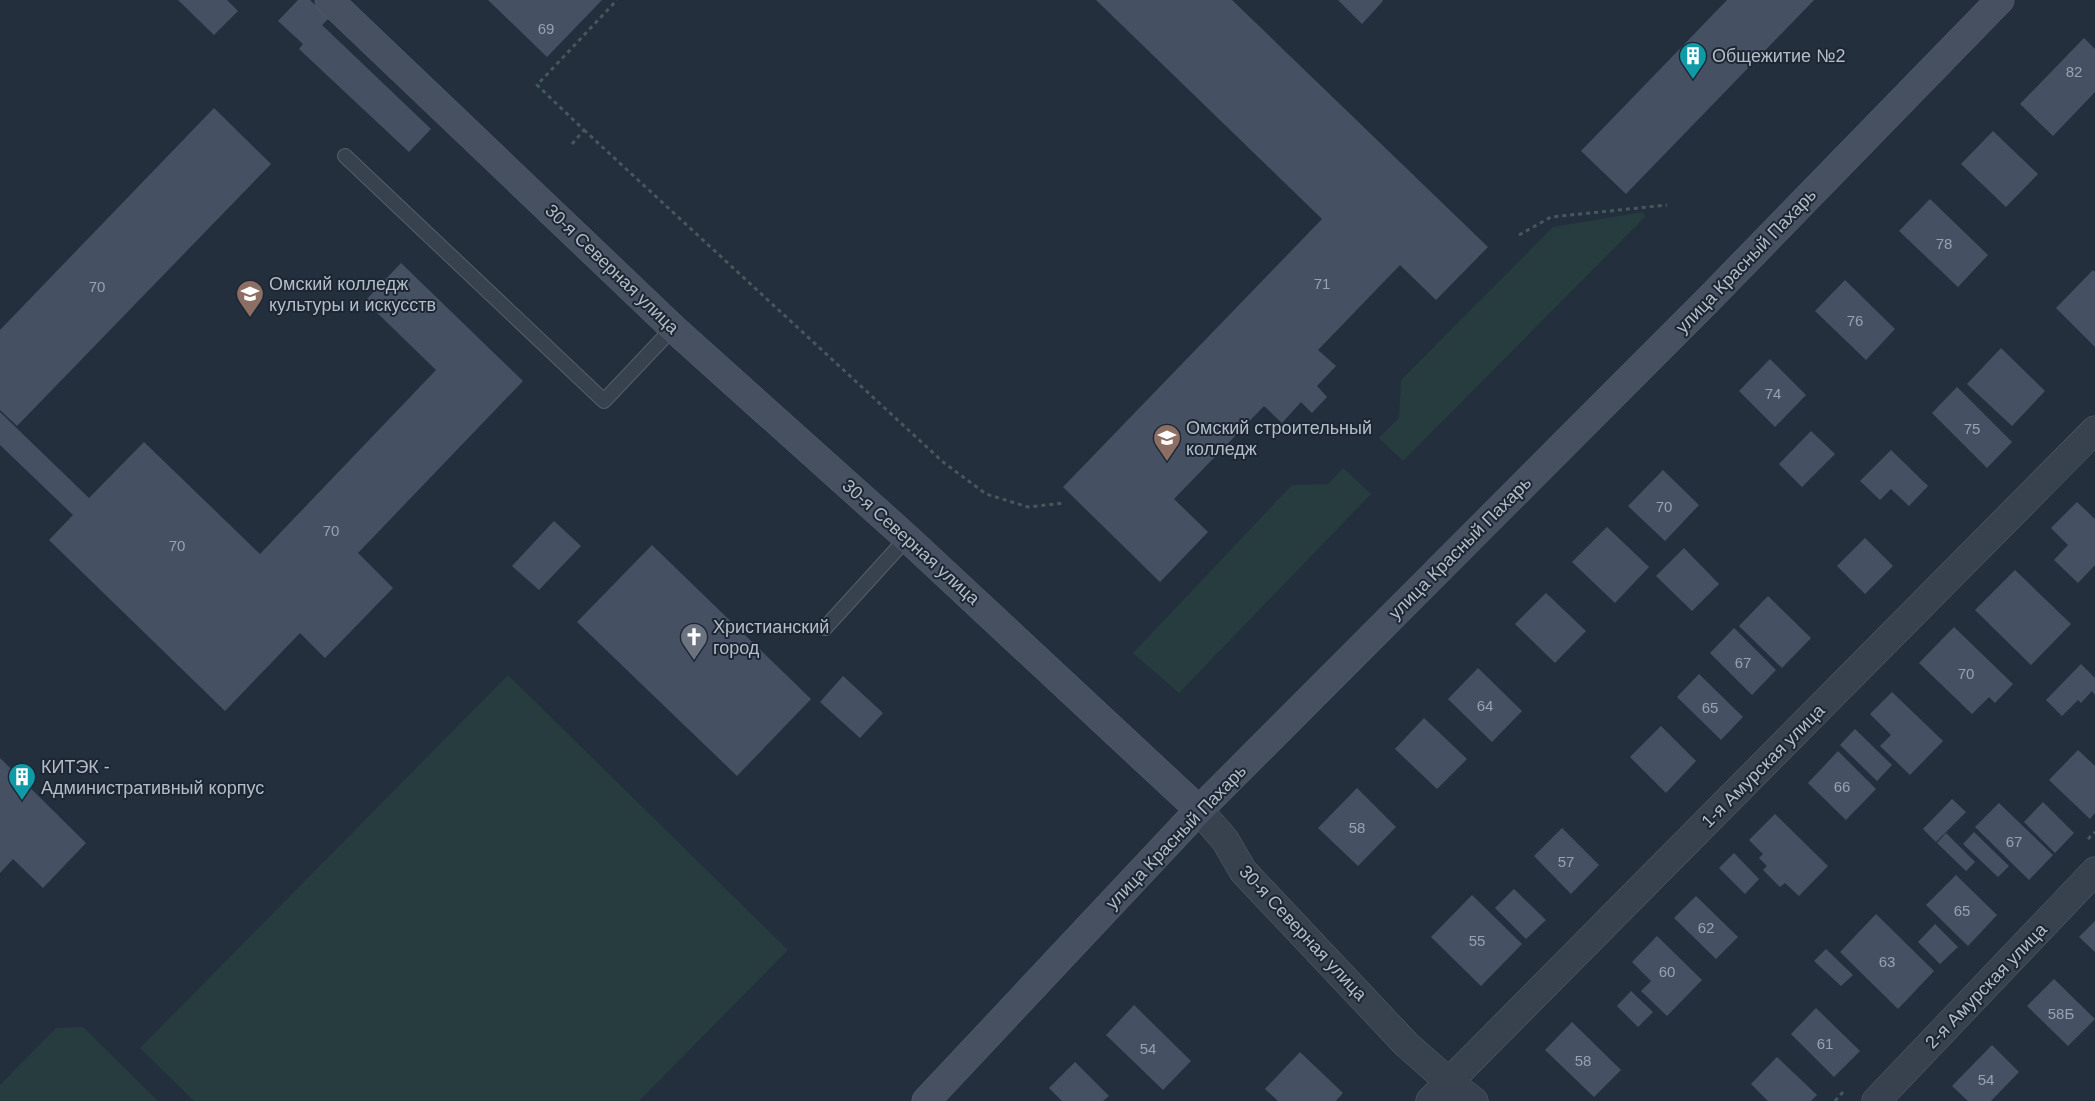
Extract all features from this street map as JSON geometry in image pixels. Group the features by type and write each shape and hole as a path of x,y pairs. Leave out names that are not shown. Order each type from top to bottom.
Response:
{"street":[{"name":"30-я Северная улица","path":"329,0 673,328 907,538 1199,810 1225,840 1243,871 1406,1044 1474,1101"},
{"name":"улица Красный Пахарь","path":"926,1101 1199,810 1707,301 2000,0"},
{"name":"1-я Амурская улица","path":"1430,1101 2095,430"},
{"name":"2-я Амурская улица","path":"1876,1101 2095,871"}],"lane":[{"path":"345,156 604,401 673,328"},
{"path":"825,628 907,538"}],"path":[{"path":"618,0 537,85 943,462 986,494 1028,507 1064,503"},
{"path":"572,144 584,130"},
{"path":"1519,235 1551,217 1667,204"}],"green space":[{"path":"1643,212 1645,217 1403,461 1379,438 1399,418 1401,380 1553,227"},
{"path":"1343,468 1371,494 1179,693 1133,653 1292,485 1328,484"},
{"path":"508,675 788,950 639,1101 194,1101 140,1048"},
{"path":"83,1027 158,1101 0,1101 0,1085 56,1028"}],"building":[{"path":"178,0 227,0 238,11 214,35"},
{"path":"298,0 310,0 329,18 322,25 431,129 409,152 299,49 303,44 278,21"},
{"path":"488,0 602,0 547,57"},
{"path":"1096,0 1232,0 1488,247 1436,300 1400,265 1318,350 1336,366 1317,386 1327,397 1312,413 1301,402 1282,423 1264,406 1174,499 1208,532 1160,582 1063,487 1322,219"},
{"path":"1338,0 1382,0 1383,1 1362,24"},
{"name":"Общежитие №2","path":"1727,0 1814,0 1626,194 1581,151"},
{"path":"2084,38 2095,49 2095,92 2053,136 2020,104"},
{"path":"214,108 271,164 17,426 0,410 0,330"},
{"path":"1993,131 2038,174 2006,207 1961,164"},
{"path":"1930,199 1988,255 1958,287 1899,231"},
{"path":"401,263 523,381 358,553 393,588 325,658 300,633 225,711 49,540 73,515 0,445 0,412 89,498 144,442 260,554 436,370 365,301"},
{"path":"2093,270 2095,272 2095,347 2056,308"},
{"path":"1845,280 1895,329 1866,360 1815,311"},
{"path":"2001,348 2045,391 2012,426 1967,384"},
{"path":"1770,359 1806,395 1775,427 1739,391"},
{"path":"1957,387 2012,442 1987,468 1932,413"},
{"path":"1811,431 1835,454 1802,487 1779,464"},
{"path":"1891,450 1928,486 1909,506 1891,489 1880,500 1860,481"},
{"path":"1663,470 1699,505 1665,541 1628,506"},
{"path":"2077,502 2095,519 2095,565 2078,583 2054,560 2068,545 2051,528"},
{"path":"554,521 581,546 539,590 512,566"},
{"path":"1607,527 1649,567 1615,603 1572,562"},
{"path":"1865,538 1893,566 1865,594 1837,566"},
{"name":"Христианский город","path":"652,545 811,699 737,776 577,622"},
{"path":"1684,548 1719,584 1692,611 1656,576"},
{"path":"2015,570 2071,624 2031,665 1975,610"},
{"path":"1546,593 1586,631 1555,663 1515,624"},
{"path":"1768,596 1811,638 1782,668 1739,626"},
{"path":"1954,627 2013,684 1995,703 1989,697 1972,714 1919,663"},
{"path":"1734,628 1776,670 1752,695 1710,653"},
{"path":"2081,664 2095,678 2095,695 2092,691 2081,703 2078,700 2062,716 2046,700"},
{"path":"1478,668 1522,711 1492,742 1448,699"},
{"path":"1699,674 1743,717 1721,740 1677,697"},
{"path":"843,676 883,713 860,738 820,702"},
{"path":"1892,692 1943,741 1910,775 1880,746 1891,735 1870,714"},
{"path":"1424,718 1467,759 1437,789 1395,749"},
{"path":"1661,726 1696,761 1666,793 1630,757"},
{"path":"1855,729 1892,765 1877,781 1840,745"},
{"path":"2078,750 2095,766 2095,813 2090,819 2049,780"},
{"path":"1838,751 1876,789 1846,820 1808,783"},
{"name":"КИТЭК - Административный корпус","path":"0,758 86,843 43,888 13,859 0,873"},
{"path":"1357,788 1396,827 1358,866 1318,828"},
{"path":"1952,799 1966,812 1936,842 1923,829"},
{"path":"2043,802 2074,833 2055,853 2024,822"},
{"path":"1999,803 2053,855 2029,880 1975,827"},
{"path":"1775,814 1828,866 1799,896 1785,883 1780,887 1763,870 1767,866 1759,858 1763,854 1749,840"},
{"path":"1562,828 1599,865 1571,894 1534,856"},
{"path":"1974,832 2009,866 1998,877 1963,844"},
{"path":"1946,833 1975,862 1966,871 1937,843"},
{"path":"1734,853 1759,879 1745,894 1719,868"},
{"path":"1956,875 1997,915 1968,946 1926,905"},
{"path":"1514,889 1546,920 1526,939 1495,908"},
{"path":"1472,895 1522,944 1481,986 1431,937"},
{"path":"1696,896 1738,937 1716,959 1674,918"},
{"path":"1876,914 1934,971 1898,1009 1840,952"},
{"path":"2095,921 2095,952 2079,937"},
{"path":"1935,924 1958,947 1940,964 1918,942"},
{"path":"1657,936 1702,980 1667,1016 1641,991 1651,981 1632,962"},
{"path":"1826,949 1853,975 1841,986 1814,961"},
{"path":"2054,979 2095,1019 2068,1046 2027,1006"},
{"path":"1631,991 1653,1012 1638,1027 1617,1006"},
{"path":"1134,1005 1191,1061 1163,1090 1106,1035"},
{"path":"1816,1008 1860,1051 1834,1077 1791,1034"},
{"path":"1572,1022 1621,1070 1594,1097 1545,1050"},
{"path":"1992,1045 2019,1072 1991,1101 1968,1101 1952,1086"},
{"path":"1300,1052 1343,1093 1336,1101 1278,1101 1265,1089"},
{"path":"1777,1057 1817,1095 1811,1101 1768,1101 1751,1084"},
{"path":"1075,1062 1109,1096 1103,1101 1062,1101 1049,1088"}],"place":[{"name":"Общежитие №2","path":"1693,80"},
{"name":"Омский колледж культуры и искусств","path":"250,318"},
{"name":"Омский строительный колледж","path":"1167,462"},
{"name":"Христианский город","path":"694,661"},
{"name":"КИТЭК - Административный корпус","path":"22,801"}]}
